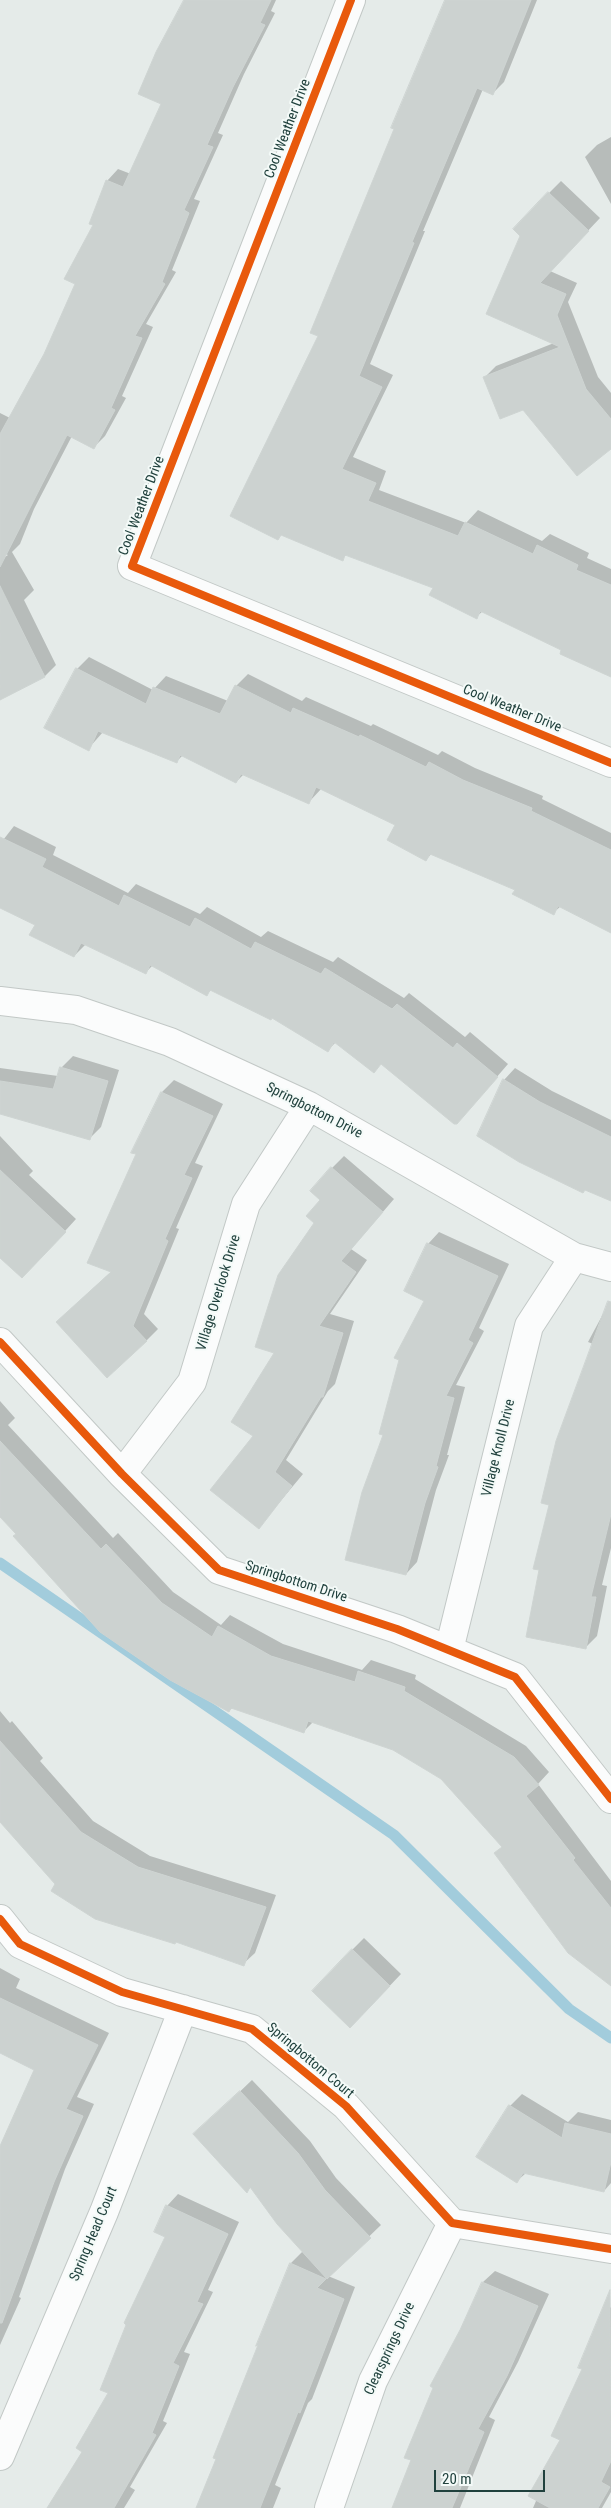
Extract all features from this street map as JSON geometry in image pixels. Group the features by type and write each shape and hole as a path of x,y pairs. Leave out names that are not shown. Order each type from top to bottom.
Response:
{"street":[{"name":"Cool Weather Drive","path":"351,0 132,566 611,763"},
{"name":"Springbottom Drive","path":"0,1001 76,1010 170,1042 309,1106 574,1258 611,1267"},
{"name":"Village Overlook Drive","path":"122,1474 192,1382 246,1204 309,1106"},
{"name":"Village Knoll Drive","path":"449,1650 529,1326 574,1258"},
{"name":"Springbottom Drive","path":"0,1342 122,1474 219,1570 397,1629 515,1677 611,1799"},
{"name":"Springbottom Court","path":"0,1919 20,1944 122,1992 252,2029 346,2106 452,2223"},
{"name":"Spring Head Court","path":"0,2456 104,2212 183,2010"},
{"path":"452,2223 611,2249"},
{"name":"Clearsprings Drive","path":"329,2508 373,2382 452,2223"}],"building":[{"path":"184,0 271,0 260,23 265,25 233,87 207,145 213,147 184,210 189,213 162,282 165,284 135,336 142,338 111,408 115,410 94,449 67,435 0,567 0,434 44,354 75,284 64,279 93,225 89,224 106,180 123,187 161,104 138,94 156,52"},
{"path":"445,0 531,0 493,95 477,88 412,242 414,243 359,376 382,387 342,469 376,483 368,501 458,536 465,522 533,554 537,545 578,565 576,570 611,585 611,677 560,654 561,650 480,611 477,619 429,595 433,588 345,555 343,561 281,535 278,540 230,516 318,336 310,333 394,129 391,128"},
{"path":"548,192 589,231 540,283 566,294 557,315 586,389 611,419 611,449 577,476 523,410 500,419 483,377 560,347 486,314 520,236 513,229"},
{"path":"0,586 45,677 0,700"},
{"path":"76,668 146,704 153,687 220,714 235,685 291,713 293,708 359,737 360,735 426,767 429,762 463,780 532,808 531,811 611,850 611,933 558,906 554,915 512,894 515,890 430,854 426,861 387,840 395,825 316,787 309,804 241,774 236,783 180,755 177,763 98,731 89,751 44,728"},
{"path":"0,837 46,859 42,867 119,906 124,895 190,927 195,918 251,949 255,942 321,974 325,968 392,1009 397,1004 453,1048 457,1043 498,1077 457,1124 454,1124 381,1064 374,1073 334,1042 328,1052 272,1018 271,1020 210,990 207,996 150,965 146,974 81,943 74,957 29,935 35,925 0,908"},
{"path":"60,1067 108,1081 90,1140 0,1114 0,1081 53,1089"},
{"path":"503,1079 540,1102 611,1137 611,1201 585,1190 583,1193 519,1162 477,1136"},
{"path":"161,1092 213,1116 184,1175 192,1178 165,1239 168,1241 133,1326 147,1341 107,1378 56,1322 111,1272 87,1263 136,1154 131,1153"},
{"path":"331,1167 383,1212 341,1261 356,1272 319,1326 343,1333 323,1397 321,1397 275,1472 292,1486 259,1529 210,1490 253,1436 231,1422 274,1353 255,1347 278,1275 314,1223 306,1216 320,1200 310,1191"},
{"path":"0,1170 66,1232 22,1278 0,1258"},
{"path":"427,1243 498,1276 468,1340 473,1343 446,1396 454,1398 436,1466 438,1467 425,1503 406,1575 345,1560 362,1492 383,1435 379,1434 399,1360 394,1358 424,1301 404,1291"},
{"path":"608,1301 611,1302 611,1514 591,1597 596,1597 586,1649 526,1637 539,1570 533,1569 549,1505 541,1503 556,1441"},
{"path":"0,1441 101,1549 106,1544 162,1603 212,1637 218,1626 271,1656 355,1682 358,1671 405,1687 404,1691 514,1757 539,1785 526,1796 575,1858 573,1860 611,1908 611,1986 568,1953 494,1853 502,1847 441,1779 393,1750 308,1721 304,1733 231,1708 229,1712 170,1680 100,1632 13,1536 16,1534 0,1517"},
{"path":"0,1741 81,1832 138,1867 266,1907 244,1966 176,1942 175,1944 95,1919 51,1891 55,1884 0,1822"},
{"path":"352,1949 390,1986 350,2028 312,1991"},
{"path":"0,1998 98,2045 66,2109 83,2116 54,2182 2,2323 0,2323 0,2146 34,2070 0,2053"},
{"path":"240,2091 298,2153 325,2190 371,2238 327,2279 277,2224 250,2187 247,2193 193,2134"},
{"path":"509,2105 562,2138 565,2123 611,2134 611,2162 604,2192 523,2173 517,2183 476,2157"},
{"path":"166,2205 228,2234 197,2302 203,2304 173,2363 179,2366 152,2433 156,2435 114,2508 47,2508 82,2452 76,2448 108,2393 100,2390 126,2325 124,2323 165,2237 154,2232"},
{"path":"290,2263 326,2279 317,2288 344,2299 300,2413 298,2412 260,2508 196,2508 216,2459 213,2458"},
{"path":"482,2282 538,2306 507,2376 478,2429 484,2432 452,2508 392,2508 411,2460 404,2458 433,2388 430,2386 460,2330"},
{"path":"610,2290 611,2461 601,2482 610,2487 598,2508 550,2508 528,2496 560,2440 551,2436 582,2369 578,2368"}],"waterway":[{"path":"0,1563 394,1835 569,2009 611,2038"}],"cycle path":[{"path":"351,0 132,566 611,763"},
{"path":"0,1342 122,1474 219,1570 397,1629 515,1677 611,1799"},
{"path":"0,1919 20,1944 122,1992 252,2029 346,2106 452,2223 611,2249"}]}
